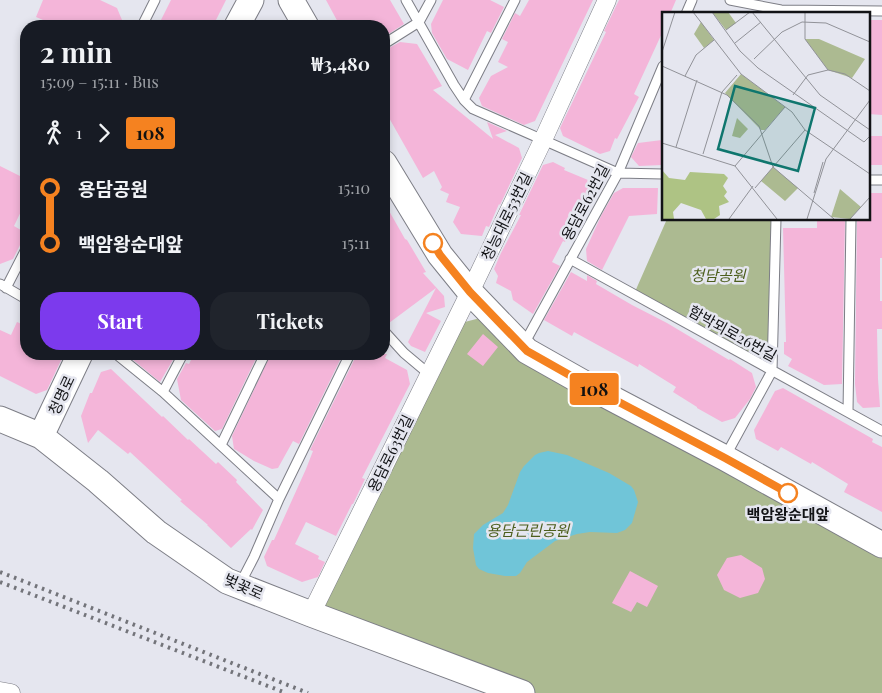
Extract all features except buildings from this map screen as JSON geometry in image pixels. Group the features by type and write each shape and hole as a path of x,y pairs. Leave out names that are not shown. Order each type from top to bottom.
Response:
{"street":[{"path":"240,20 251,0"},
{"path":"291,0 303,20"},
{"name":"청능대로53번길","path":"470,292 543,140 607,0"},
{"path":"390,173 440,255 470,292 527,351 882,545"},
{"name":"용담로63번길","path":"311,614 470,292"},
{"name":"청명로","path":"41,436 77,360"},
{"name":"벚꽃로","path":"0,419 41,436 98,481 156,532 227,581 522,693"},
{"path":"0,691 11,693"}],"lane":[{"path":"406,0 454,85 473,109 618,173 662,174"},
{"path":"390,40 419,22 431,0"},
{"path":"464,100 514,0"},
{"path":"687,12 692,0"},
{"path":"730,0 781,12 882,11"},
{"path":"144,20 152,1"},
{"name":"용담로62번길","path":"522,346 618,173 662,68"},
{"path":"725,458 772,371 776,220"},
{"path":"848,412 851,220"},
{"path":"20,259 3,286 20,296"},
{"name":"함박뫼로26번길","path":"570,259 882,431"},
{"path":"390,338 404,353 429,374"},
{"path":"123,360 163,392 279,499"},
{"path":"163,392 179,360"},
{"path":"221,445 263,360"},
{"path":"239,586 347,360"}],"green space":[{"name":"청담공원","path":"667,220 776,220 772,371 634,294"},
{"name":"용담근린공원","path":"492,315 522,346 882,545 882,693 522,693 311,614 453,325"}],"water":[{"path":"548,451 567,455 609,473 631,486 638,502 632,523 625,530 617,533 590,532 555,541 527,562 516,576 488,573 479,569 476,565 473,548 474,534 483,525 503,513 524,466 535,455"}],"railway":[{"path":"0,572 308,693"},
{"path":"0,582 286,693"}],"bus line":[{"name":"108","path":"433,243 440,255 470,292 527,351 788,493"}],"place":[{"name":"백암왕순대앞","path":"788,493"}]}
